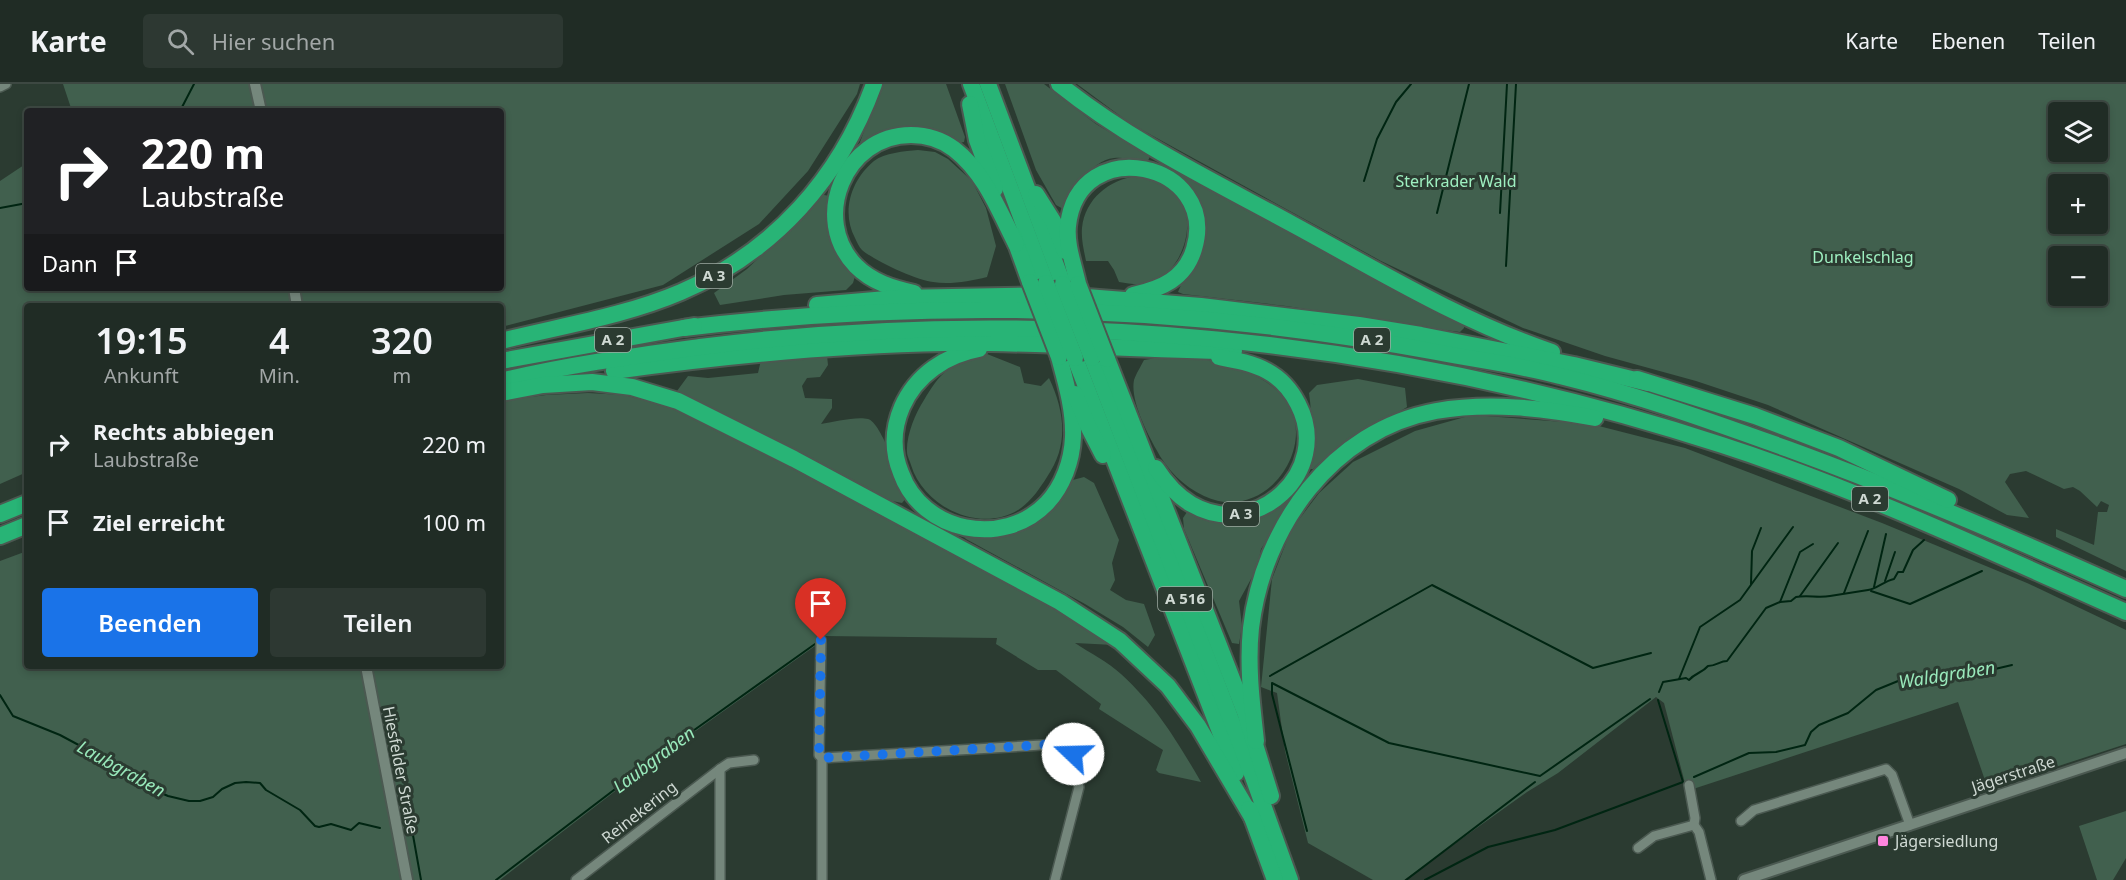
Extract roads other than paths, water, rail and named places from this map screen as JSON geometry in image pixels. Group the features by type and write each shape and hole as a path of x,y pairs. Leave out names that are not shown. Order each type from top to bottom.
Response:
{"highway":[{"name":"A 3","path":"504,340 658,301 708,280 736,264 789,220 826,178 859,122 874,84"},
{"path":"966,84 977,140 1016,244"},
{"name":"A 516","path":"971,84 1054,283 1277,840 1290,880"},
{"name":"A 516","path":"988,84 1020,171 1054,283"},
{"path":"1059,84 1083,104 1179,163 1439,304 1514,338 1755,416 1839,448 1960,506 2028,545"},
{"path":"935,297 900,290 879,282 856,266 843,248 836,229 834,209 838,188 854,161 869,148 887,139 914,135 939,141 953,148 970,164 988,187 1016,244 1054,283 1083,358 1070,401 1073,428 1070,460 1058,489 1041,509 1014,524 985,530 958,526 939,518 924,508 905,483 895,452 895,436 901,410 916,385 943,362 969,351 1017,344"},
{"path":"1054,283 1072,209 1082,192 1095,178 1113,170 1134,167 1155,171 1173,181 1190,203 1196,224 1194,250 1184,270 1169,283 1151,291 1119,299"},
{"path":"684,328 780,310 845,302 935,297 1061,295 1242,310 1359,325 1487,348 1648,383"},
{"name":"A 2","path":"504,360 684,328 762,319 851,314 1065,310 1315,331 1376,340 1557,375 1644,400 1721,425 1841,469 2028,545 2126,589"},
{"name":"A 2","path":"504,380 644,355 747,341 899,330 1050,328 1198,338 1319,351 1400,363 1473,378 1598,408 1682,432 1857,494 2126,612"},
{"path":"504,390 571,377 659,365 796,350 899,344 1017,344 1191,351 1319,351"},
{"name":"A 3","path":"1083,358 1157,470 1176,493 1193,505 1215,513 1233,515 1259,509 1280,496 1297,475 1304,456 1306,435 1303,416 1289,390 1275,377 1258,367 1191,351"},
{"name":"A 516","path":"1083,358 1132,505 1275,880"},
{"path":"504,391 553,384 592,382 632,387 678,401 774,449 1060,602 1120,641 1168,686 1198,726 1253,819"},
{"path":"1256,741 1250,673 1250,642 1264,567 1280,532 1299,501 1325,471 1348,452 1368,438 1403,420 1435,411 1472,407 1537,408 1682,432"},
{"path":"1141,444 1256,741 1276,812 1277,840"},
{"path":"0,514 24,503"},
{"path":"0,536 24,526"}],"street":[{"path":"0,87 6,84"},
{"path":"255,84 260,108"},
{"path":"821,640 819,755 822,758 822,880"},
{"name":"Hiesfelder Straße","path":"367,669 407,880"},
{"path":"822,758 1047,744 1064,746 1073,754 1079,790 1056,880"},
{"name":"Jägerstraße","path":"1744,880 2126,753"},
{"name":"Reinekering","path":"576,880 720,769 729,763 754,760"},
{"path":"720,769 720,880"},
{"path":"1741,821 1754,810 1886,769 1892,775 1910,825"},
{"path":"1689,785 1695,818 1694,825 1699,832 1711,880"},
{"path":"1638,848 1654,836 1694,825"}],"waterway":[{"path":"182,108 194,84"},
{"path":"1364,181 1377,139 1396,102 1411,84"},
{"path":"1437,213 1469,84"},
{"path":"1500,213 1507,84"},
{"path":"1506,266 1516,84"},
{"path":"0,208 24,204"},
{"path":"1679,679 1700,627 1740,600 1793,527"},
{"path":"1751,584 1752,551 1761,528"},
{"path":"1844,593 1868,531"},
{"path":"1874,587 1886,534"},
{"path":"1659,692 1663,682 1686,678 1689,680 1708,666 1727,661 1766,608 1780,602 1791,601 1796,597 1826,597 1874,588 1894,579 1898,572 1903,572 1913,550 1924,540"},
{"path":"1800,596 1838,543"},
{"path":"1780,602 1800,552 1813,544"},
{"path":"1885,581 1895,552"},
{"path":"1871,591 1910,604 1982,571"},
{"path":"1270,676 1432,585 1593,668 1651,653"},
{"name":"Laubgraben","path":"496,880 669,748 815,644"},
{"name":"Waldgraben","path":"1694,777 1749,753 1776,752 1805,745 1811,732 1819,725 1848,713 1876,690 1903,679 1939,678 2012,665"},
{"path":"1307,831 1272,694 1272,683 1389,743 1540,776 1650,699"},
{"name":"Laubgraben","path":"0,695 13,716 60,735 114,764 148,787 168,796 200,801 213,797 222,789 235,783 260,783 266,790 300,810 315,826 331,824 351,830 359,823 380,828"},
{"name":"Waldgraben","path":"1425,880 1488,847 1555,830 1683,782 1658,700"},
{"path":"1406,880 1535,782"},
{"name":"Laubgraben","path":"411,824 421,880"}],"place":[{"name":"Jägersiedlung","path":"1883,841"}],"park label":[{"name":"Sterkrader Wald","path":"1456,181"},
{"name":"Dunkelschlag","path":"1863,257"}]}
